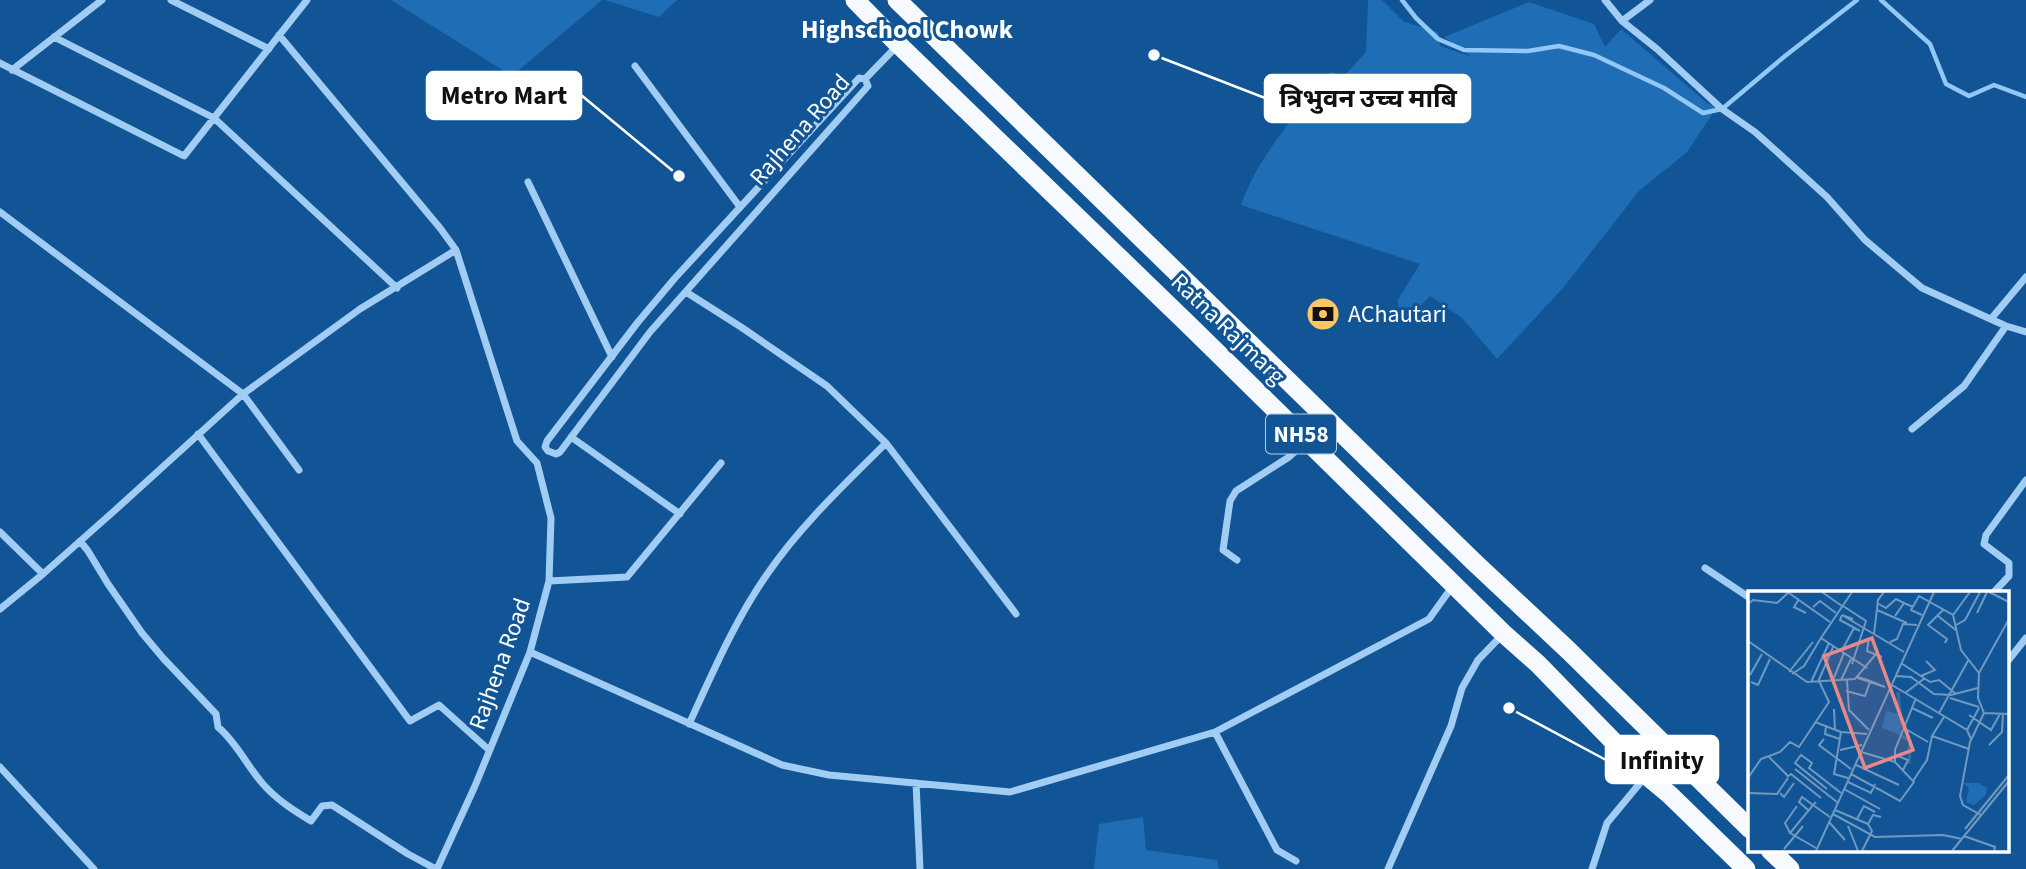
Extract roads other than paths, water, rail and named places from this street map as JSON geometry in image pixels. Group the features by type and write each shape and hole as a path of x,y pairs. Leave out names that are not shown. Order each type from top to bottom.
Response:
{"highway":[{"name":"Ratna Rajmarg","path":"855,0 1503,633 1538,664 1646,775 1746,869"},
{"name":"Ratna Rajmarg","path":"897,0 1748,828"},
{"path":"1772,852 1790,869"}],"street":[{"path":"12,69 102,0"},
{"path":"171,0 269,49"},
{"path":"0,63 184,156 307,0"},
{"path":"1605,0 1622,21 1657,49 1722,109 1765,141 1827,197 1864,240 1913,281 2006,326 2026,332"},
{"path":"1622,21 1650,0"},
{"path":"279,35 456,250 517,441 537,463 549,452"},
{"path":"54,37 214,118 397,288"},
{"path":"861,79 898,44"},
{"path":"635,66 740,207"},
{"name":"Rajhena Road","path":"861,79 868,86 650,332 560,452 549,452 545,447 547,442 638,322 740,207 861,79"},
{"path":"528,181 612,357"},
{"path":"752,194 762,204"},
{"path":"0,212 243,394 299,470"},
{"path":"0,608 43,574 243,394 360,309 456,250"},
{"path":"1991,319 2026,277"},
{"path":"686,292 827,386 886,443 1016,614"},
{"path":"638,322 650,332"},
{"path":"1912,429 1964,386 2006,326"},
{"path":"198,434 410,721 439,705 489,750"},
{"path":"571,437 680,514"},
{"path":"1237,560 1223,550 1230,501 1236,491 1290,457 1308,440"},
{"path":"689,724 729,636 767,574 804,527 886,443"},
{"name":"Rajhena Road","path":"437,869 475,786 530,652 549,581 551,518 537,463"},
{"path":"549,581 626,577 722,463"},
{"path":"1996,591 2009,576 2009,563 1984,544 1986,535 2026,480"},
{"path":"0,531 43,574"},
{"path":"80,541 142,633 216,714 218,727 228,736 262,783 284,805 312,821 322,806 332,805 408,854 437,869"},
{"path":"1705,568 1748,597"},
{"path":"530,652 782,765 830,775 1010,792 1215,732 1429,619 1455,584"},
{"path":"1388,869 1451,726 1462,688 1478,660 1503,633"},
{"path":"2008,661 2026,638"},
{"path":"1215,732 1277,850 1296,861"},
{"path":"0,766 94,869"},
{"path":"1592,869 1607,823 1646,775"},
{"path":"916,783 920,869"}],"waterway":[{"path":"1402,0 1438,39 1464,50 1528,51 1559,46 1594,55 1664,88 1703,113 1722,109 1857,0"},
{"path":"1881,0 1930,44 1946,84 1969,96 1994,85 2026,97"}],"place":[{"name":"त्रिभुवन उच्च माबि","path":"1154,55"},
{"name":"Metro Mart","path":"679,176"},
{"name":"AChautari","path":"1323,314"},
{"name":"Infinity","path":"1509,708"}],"district":[{"name":"Highschool Chowk","path":"907,29"}]}
